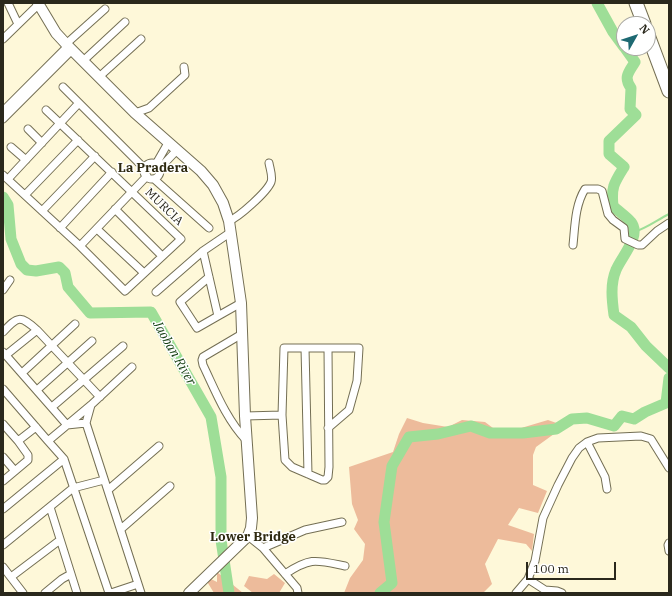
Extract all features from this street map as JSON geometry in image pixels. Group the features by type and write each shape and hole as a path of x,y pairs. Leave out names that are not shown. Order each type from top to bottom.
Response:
{"highway":[{"path":"636,3 641,16"},
{"path":"656,56 669,91"}],"street":[{"path":"8,3 18,24"},
{"path":"3,39 39,3 56,33 135,113 201,171 213,185 223,203 231,232 241,303 246,440 252,518 248,536 189,593"},
{"path":"3,120 105,9"},
{"path":"83,61 125,22"},
{"path":"99,77 141,38"},
{"path":"3,111 69,47"},
{"path":"135,113 149,108 185,75 184,67"},
{"path":"63,88 149,175 209,228"},
{"path":"79,103 26,160 5,177 80,246 125,291 162,256 114,209"},
{"name":"MURCIA","path":"46,110 181,239 162,256"},
{"path":"28,129 42,143"},
{"path":"25,196 78,140"},
{"path":"80,246 114,209 149,175 160,173 158,166 168,143"},
{"path":"11,147 26,160"},
{"path":"158,166 177,150"},
{"path":"42,211 95,156"},
{"path":"149,175 150,163 158,166"},
{"path":"229,222 242,213 269,186 272,178 269,163"},
{"path":"60,228 112,172"},
{"path":"573,245 580,196 585,189 598,189 604,193 605,206 608,214 613,220 624,228 625,239 638,245 642,245 657,231 669,223"},
{"path":"97,228 144,273"},
{"path":"156,292 203,252 231,232"},
{"path":"203,252 218,316"},
{"path":"209,277 180,302 198,328 241,303"},
{"path":"3,290 10,280"},
{"path":"3,332 13,322 19,319 26,320 100,397"},
{"path":"22,373 75,324"},
{"path":"37,330 4,354 68,425"},
{"path":"242,334 203,357 202,360 228,416 246,440"},
{"path":"37,390 92,341"},
{"path":"52,407 123,346"},
{"path":"328,348 328,428 328,477 325,480 322,480 292,467 285,460 282,415 284,348 305,348 328,348 359,348 357,381 349,410 328,428"},
{"path":"305,348 308,474"},
{"path":"48,441 91,405 132,367"},
{"path":"3,389 64,459 110,593 138,584"},
{"path":"91,405 86,423 141,593"},
{"path":"245,416 282,415"},
{"path":"68,425 86,423"},
{"path":"3,424 28,455 28,460 3,481"},
{"path":"18,441 36,427"},
{"path":"516,593 528,579 534,562 544,518 555,491 572,458 579,448 587,442 598,438 641,436 651,439 669,468"},
{"path":"587,442 605,477 607,489"},
{"path":"108,490 159,446"},
{"path":"3,457 15,471"},
{"path":"3,510 64,459"},
{"path":"3,545 73,488 104,480"},
{"path":"121,529 170,486"},
{"path":"50,507 77,593"},
{"path":"263,548 305,530 342,522"},
{"path":"248,536 263,548 297,588 298,593"},
{"path":"11,577 60,540"},
{"path":"669,543 669,551"},
{"path":"285,574 309,561 319,560 345,566"},
{"path":"3,567 23,593"},
{"path":"45,593 62,578 71,574"},
{"path":"528,579 545,590 562,593"}],"shaded area":[{"path":"407,418 423,423 448,427 462,420 485,422 493,428 511,431 548,420 565,426 536,447 533,455 533,485 547,491 538,513 519,508 508,525 534,534 532,551 526,544 498,539 485,564 492,584 483,593 344,593 350,578 363,560 365,544 354,529 358,520 352,504 349,467 393,452 399,434"},
{"path":"217,572 243,593 214,593 203,575 217,582"},
{"path":"274,574 285,583 279,593 253,593 244,586 249,576 267,579"}],"waterway":[{"name":"Jaoban River","path":"597,3 616,36"},
{"name":"Jaoban River","path":"631,56 635,62 629,72 627,81 631,88 630,109 636,115 609,141 609,154 624,167 614,185 612,194 613,206 631,222 634,228 634,234 630,246 614,275 612,292 614,315 631,327 646,346 669,368"},
{"name":"Jaoban River","path":"3,197 8,205 11,239 21,264 27,270 36,271 59,267 65,273 68,287 90,313 151,312 211,417 221,477 221,540 229,593"},
{"path":"634,232 669,214"},
{"name":"Jaoban River","path":"380,593 392,583 384,522 392,466 409,437 438,434 471,426 490,433 523,433 556,429 572,419 587,418 614,426 622,416 634,419 645,412 666,403 669,378"}],"district":[{"name":"La Pradera","path":"153,168"},
{"name":"Lower Bridge","path":"253,537"}]}
